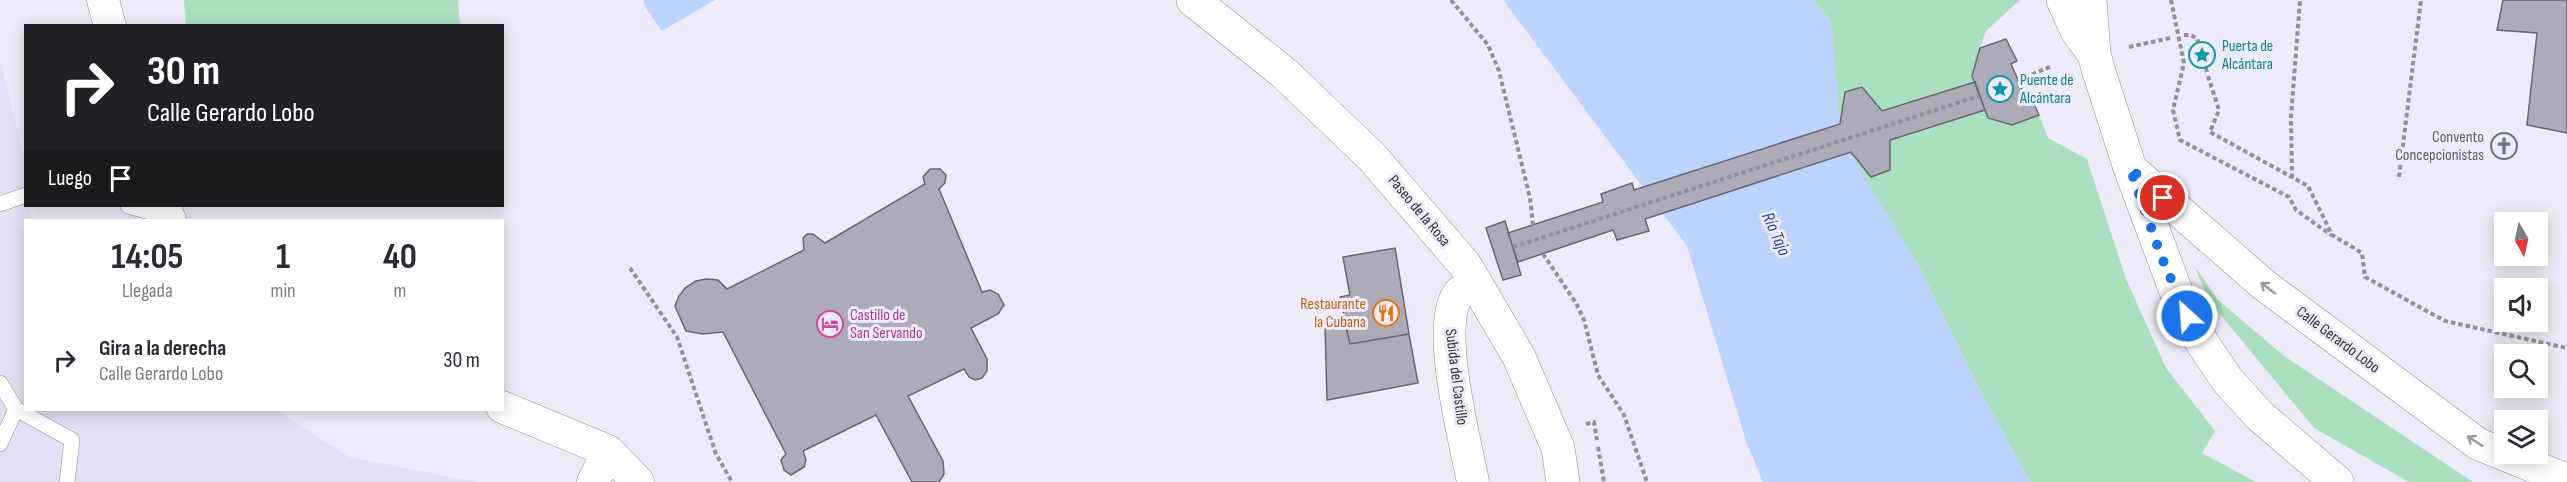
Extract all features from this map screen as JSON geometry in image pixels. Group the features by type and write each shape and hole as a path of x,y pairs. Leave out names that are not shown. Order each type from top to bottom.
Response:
{"street":[{"path":"103,0 109,24"},
{"name":"Paseo de la Rosa","path":"1193,0 1284,73 1372,157 1465,265 1519,357 1558,448 1563,482"},
{"path":"2063,0 2077,31 2094,54"},
{"path":"2090,0 2094,54 2130,168 2180,302 2203,344 2228,381 2260,416 2337,482"},
{"name":"Calle Gerardo Lobo","path":"2130,168 2264,285 2478,444 2567,480"},
{"name":"Subida del Castillo","path":"1473,482 1459,413 1449,343 1449,317 1457,294 1475,282"},
{"path":"504,408 608,451 638,482"},
{"path":"593,482 608,451"}],"lane":[{"path":"0,204 24,196"},
{"path":"134,207 167,214"},
{"path":"0,383 16,409 72,440 67,482"},
{"path":"0,444 16,409"}],"path":[{"path":"1451,0 1488,45 1499,71 1530,198 1533,225"},
{"path":"2171,0 2184,63 2173,110 2180,140 2289,197 2296,210 2362,253 2365,277 2445,321 2567,348"},
{"path":"2292,178 2291,117 2300,0"},
{"path":"2399,177 2421,0"},
{"path":"2184,35 2190,34 2197,38 2219,110 2210,132 2308,186 2332,235"},
{"path":"2126,47 2170,38"},
{"path":"2018,80 2052,66"},
{"path":"1513,247 1979,96"},
{"path":"1542,254 1567,288 1580,311 1598,375 1624,415 1647,482"},
{"path":"630,268 677,337 716,454 732,482"}],"shaded area":[{"path":"0,61 24,157 24,207 30,207 31,219 24,219 24,411 279,411 349,457 477,482 0,482"}],"green space":[{"path":"184,0 458,0 460,24 186,24"},
{"path":"1814,0 2020,0 1986,31 1980,48 1988,117 2012,125 2039,115 2048,138 2087,159 2126,279 2166,368 2215,431 2202,453 2256,482 2030,482 1977,385 1919,266 1841,140 1831,22"},
{"path":"2194,265 2217,299 2284,356 2473,482 2409,482 2314,428 2210,302"}],"water":[{"path":"643,0 715,0 662,31 647,10"},
{"name":"Río Tajo","path":"1503,0 1814,0 1831,22 1842,140 1919,266 1977,385 2030,482 1763,482 1747,444 1687,246"}],"building":[{"path":"2503,0 2567,0 2567,133 2527,125 2537,33 2497,30"},
{"path":"2006,39 2017,61 2011,64 2024,93 2028,91 2039,115 2012,125 1988,118 1972,76 1980,48"},
{"path":"1975,82 1985,110 1890,140 1890,170 1871,177 1851,152 1645,219 1649,231 1617,240 1613,230 1518,262 1508,233 1603,202 1601,194 1632,183 1634,190 1840,124 1845,92 1862,87 1882,111"},
{"name":"Castillo de San Servando","path":"930,169 940,169 946,175 945,183 939,189 982,292 990,290 998,294 1004,305 998,314 971,328 987,359 987,371 982,378 975,380 969,377 964,369 908,396 943,461 944,474 939,482 912,482 876,415 803,451 806,460 804,467 791,475 784,470 781,460 786,454 723,332 703,334 686,331 675,306 679,296 685,288 696,281 706,279 718,280 727,289 804,250 803,238 807,234 813,234 825,243 925,184 923,177"},
{"path":"1505,221 1521,275 1503,280 1486,228"},
{"path":"1395,248 1409,334 1350,344 1340,297 1350,295 1343,257"},
{"path":"1345,323 1350,344 1409,334 1418,383 1327,400 1325,326"}],"place":[{"name":"Puerta de Alcántara","path":"2202,55"},
{"name":"Puente de Alcántara","path":"2000,89"},
{"name":"Convento Concepcionistas","path":"2504,146"},
{"name":"Restaurante la Cubana","path":"1386,313"},
{"name":"Castillo de San Servando","path":"830,324"}],"route":[{"path":"2163,198 2130,168 2161,256 2187,316"}]}
